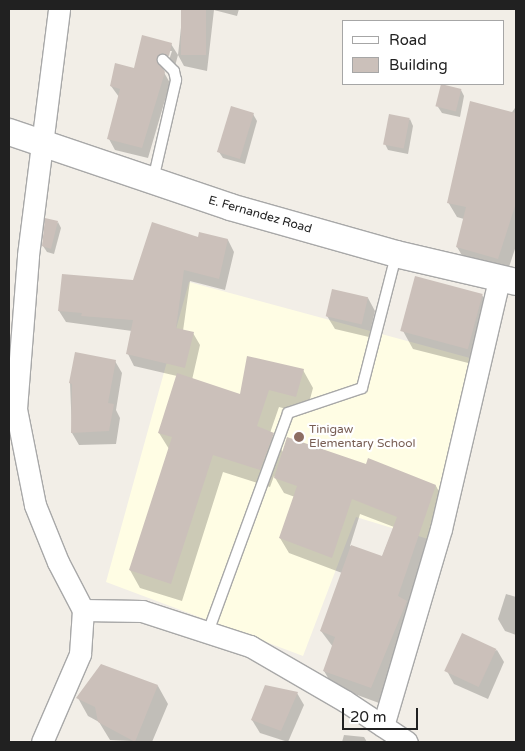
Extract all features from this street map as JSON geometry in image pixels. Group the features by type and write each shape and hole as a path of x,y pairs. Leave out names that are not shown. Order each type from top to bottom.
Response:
{"street":[{"path":"42,742 80,654 83,610 58,562 35,506 16,409 40,145 59,9"},
{"name":"E. Fernandez Road","path":"9,132 40,145 230,207 396,254 508,280"},
{"path":"383,726 441,529 508,280"},
{"path":"83,610 142,611 250,646 345,701 407,742"}],"lane":[{"path":"153,181 176,80 174,71 163,60"},
{"path":"208,632 288,413 362,388 396,254"}],"shaded area":[{"name":"Tinigaw Elementary School","path":"189,282 470,358 428,539 356,517 303,656 106,582"}],"building":[{"path":"181,9 206,9 206,55 181,55"},
{"path":"142,35 172,43 169,56 162,53 157,58 165,72 142,148 107,139 120,89 110,86 115,63 134,68"},
{"path":"441,85 461,89 456,111 435,106"},
{"path":"470,101 516,113 516,203 498,259 456,247 466,207 447,203"},
{"path":"231,106 254,113 240,159 217,152"},
{"path":"389,114 410,118 404,148 383,144"},
{"path":"45,218 58,221 51,249 42,246"},
{"path":"152,222 198,237 199,232 228,239 219,279 184,270 176,328 194,332 185,368 126,354 133,320 81,316 82,313 58,311 62,274 133,280"},
{"path":"415,276 483,294 468,349 400,331"},
{"path":"332,289 368,297 362,325 326,316"},
{"path":"75,352 116,360 108,403 114,404 109,431 71,433 72,384 69,383"},
{"path":"247,356 304,369 296,397 269,390 257,426 274,433 260,470 213,455 171,584 129,570 172,437 158,433 177,373 240,394"},
{"path":"287,437 366,464 368,458 436,485 398,596 407,601 371,688 323,671 335,637 320,631 351,545 382,556 397,517 352,499 332,558 279,538 297,486 274,478"},
{"path":"462,633 496,649 479,687 444,671"},
{"path":"101,664 158,685 135,742 98,722 95,707 76,698"},
{"path":"265,685 298,692 281,731 251,720"}],"place":[{"name":"Tinigaw Elementary School","path":"299,437"}]}
